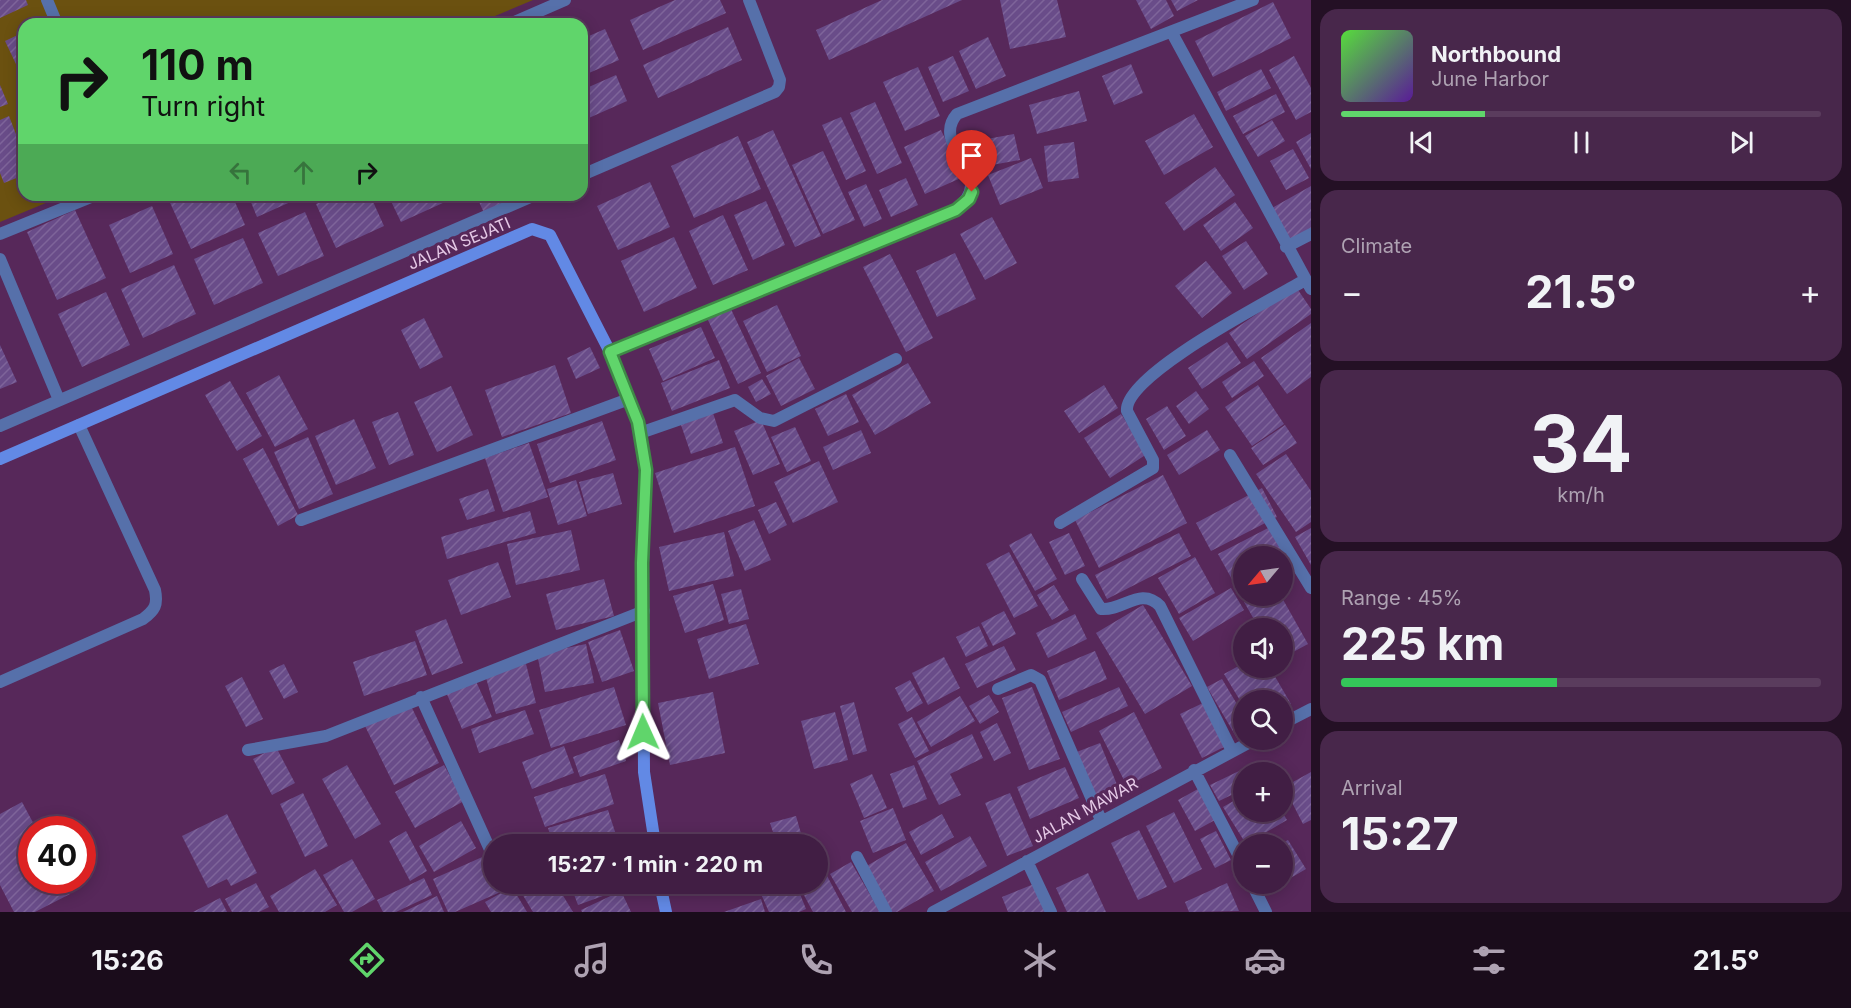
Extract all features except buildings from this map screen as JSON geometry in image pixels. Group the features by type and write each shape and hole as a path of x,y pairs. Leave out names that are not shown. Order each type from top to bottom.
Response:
{"street":[{"path":"47,0 54,18"},
{"path":"524,18 565,0"},
{"path":"588,172 775,92 780,80 749,0"},
{"path":"610,352 956,210 969,199 972,192 969,175 952,141 949,129 950,122 957,114 1172,33 1249,1"},
{"path":"1060,523 1153,468 1153,460 1127,411 1126,403 1131,395 1168,361 1308,285 1172,33"},
{"path":"0,234 81,201"},
{"path":"0,426 522,201"},
{"name":"JALAN SEJATI","path":"0,459 532,229 550,235 610,352 640,433 646,470 644,772 653,834"},
{"path":"1286,247 1311,234"},
{"path":"0,259 59,400"},
{"path":"640,433 735,400 760,418 774,421 896,359"},
{"path":"301,520 629,399"},
{"path":"0,682 143,619 153,611 158,602 155,590 78,425"},
{"path":"1230,455 1311,588"},
{"path":"1082,579 1101,609 1109,610 1145,597 1154,600 1160,606 1232,751"},
{"path":"248,750 326,736 644,611"},
{"path":"998,689 1031,675 1040,680 1101,820"},
{"path":"421,698 483,834"},
{"path":"1293,718 1311,709"},
{"name":"JALAN MAWAR","path":"933,912 1232,751"},
{"path":"1194,770 1233,845"},
{"path":"857,857 886,912"},
{"path":"1027,861 1051,912"},
{"path":"662,894 666,912"},
{"path":"1257,894 1266,912"}],"shaded area":[{"path":"0,0 533,0 490,18 18,18 18,201 51,201 0,222"}],"route":[{"path":"643,732 642,563 646,470 638,422 610,352 956,210 969,199 972,192"}]}
